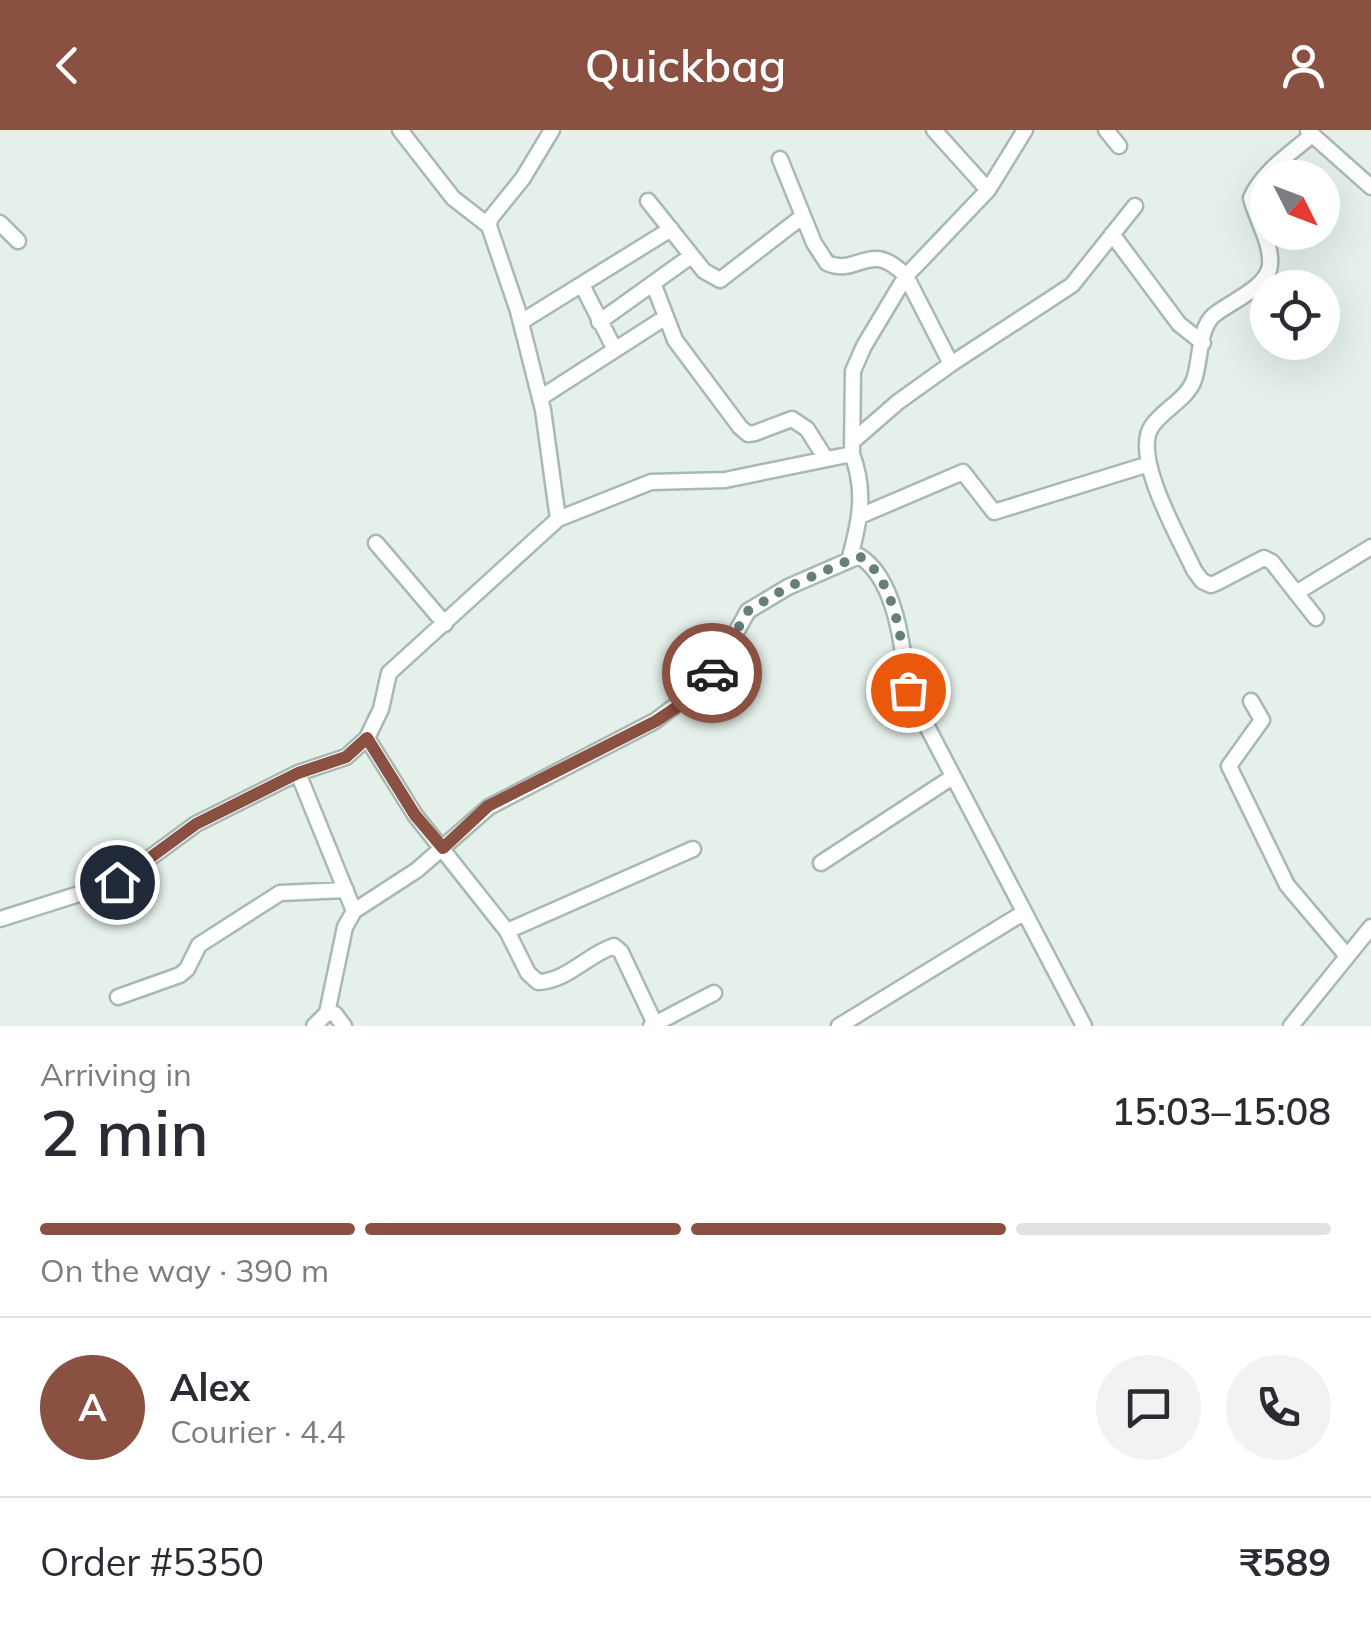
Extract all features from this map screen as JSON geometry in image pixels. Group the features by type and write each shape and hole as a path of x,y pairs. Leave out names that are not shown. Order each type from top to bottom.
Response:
{"street":[{"path":"400,130 453,198 489,226"},
{"path":"552,130 523,178 490,219 489,226 521,322 540,398 558,519"},
{"path":"934,130 988,190"},
{"path":"850,557 860,516 861,478 852,448 853,371 906,276 988,190 1025,130"},
{"path":"1106,130 1119,146"},
{"path":"1316,618 1272,562 1264,558 1218,582 1202,580 1194,570 1149,464 1148,437 1152,426 1192,386 1203,329 1210,318 1270,270 1270,255 1250,198 1263,178 1310,132 1369,180"},
{"path":"780,159 814,243 827,263 842,266 876,257 895,264 906,276 951,364"},
{"path":"648,201 704,271 720,280 803,216"},
{"path":"0,919 117,882 196,824 298,773 346,757 367,738 381,709 389,672 558,519 651,482 725,480 826,459 852,448 898,402 1072,285 1135,206"},
{"path":"0,222 18,241"},
{"path":"521,322 671,230"},
{"path":"1112,234 1179,324 1203,342"},
{"path":"599,322 692,256"},
{"path":"653,283 675,340 740,427 748,434 755,433 792,418 807,429 826,459"},
{"path":"582,285 614,348"},
{"path":"540,398 666,316"},
{"path":"860,516 963,472 994,512 1149,464"},
{"path":"376,543 445,624"},
{"path":"1296,592 1371,547"},
{"path":"314,1026 327,1013 345,927 354,910 417,870 488,806 680,705 716,668 748,611 788,587 859,556 866,560 892,606 908,690 1084,1026"},
{"path":"1250,701 1262,720 1230,766 1286,885 1347,956"},
{"path":"367,738 415,815 508,931 528,973 538,982 554,981 614,946 622,952 654,1025 714,992"},
{"path":"298,773 354,910"},
{"path":"821,863 951,778"},
{"path":"508,931 693,849"},
{"path":"118,997 180,974 199,945 280,893 346,890"},
{"path":"840,1026 1023,913"},
{"path":"1291,1026 1371,927"},
{"path":"327,1013 335,1014 344,1026"}],"way so far":[{"path":"712,673 748,611 788,587 859,556 871,567 892,606 908,690"}],"route":[{"path":"117,882 196,824 298,773 346,757 367,738 415,815 443,848 488,806 656,721 680,705 712,673"}]}
